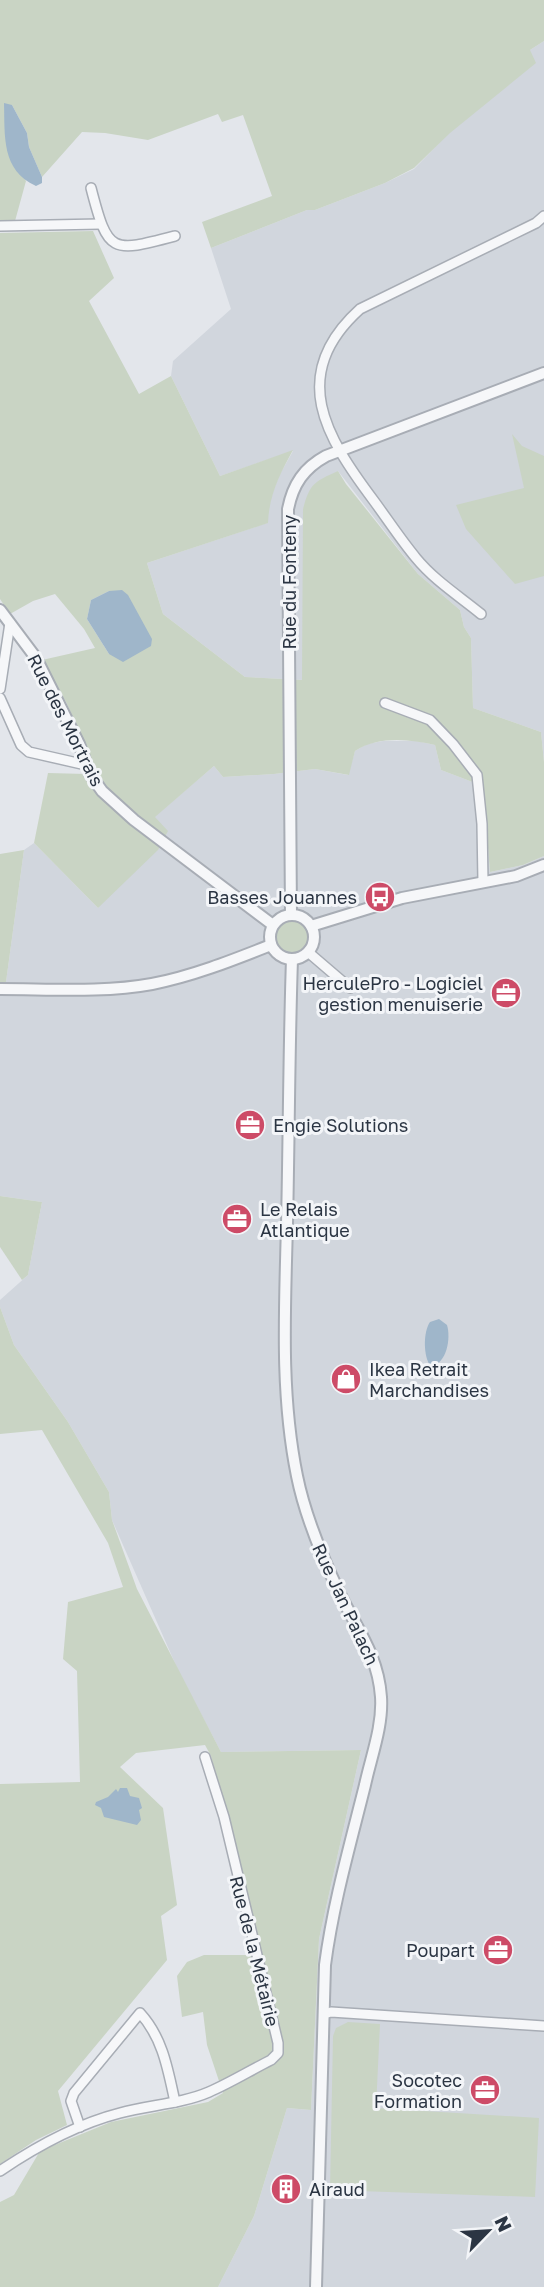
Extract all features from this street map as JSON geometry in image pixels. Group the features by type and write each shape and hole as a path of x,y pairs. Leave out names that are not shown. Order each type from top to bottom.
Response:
{"street":[{"path":"91,188 100,224 106,235 118,246 136,246 175,236"},
{"path":"481,614 432,575 416,558 338,451 320,400 320,375 331,343 344,323 360,309 536,223 544,216"},
{"path":"0,226 100,224"},
{"name":"Rue du Fonteny","path":"291,915 288,509 296,482 307,469 326,456 544,373"},
{"name":"Rue des Mortrais","path":"0,610 36,658 79,744 86,765 102,791 134,820 273,925"},
{"path":"0,689 10,623"},
{"path":"0,698 21,745 29,752 86,765"},
{"path":"385,703 430,720 477,775 482,824 483,882"},
{"path":"311,926 402,898 516,876 544,865"},
{"path":"291,915 303,917 311,926 314,936 308,952 292,959 279,955 271,945 270,938 273,925 281,918 291,915"},
{"path":"0,989 116,988 150,984 178,978 271,945"},
{"path":"308,952 350,988"},
{"name":"Rue Jan Palach","path":"292,959 284,1357 290,1434 298,1479 310,1522 338,1590 370,1650 377,1671 381,1700 373,1750 331,1918 324,1965 316,2287"},
{"name":"Rue de la Métairie","path":"0,2171 33,2149 80,2127 119,2113 209,2092 271,2060 278,2053 278,2043 224,1817 205,1757"},
{"path":"80,2127 71,2101 74,2093 141,2012 165,2054 175,2102"},
{"path":"324,2014 331,2012 544,2026"}],"shaded area":[{"path":"544,41 544,762 541,732 473,708 471,638 464,627 460,610 418,574 338,471 303,509 303,680 245,677 163,614 147,563 267,523 269,502 293,451 220,476 171,376 173,361 231,309 211,248 385,183 414,169 530,50"},
{"path":"417,741 435,745 441,770 483,786 490,872 523,865 544,856 544,2287 218,2287 254,2216 287,2108 311,2110 319,1939 361,1750 221,1752 178,1670 112,1520 109,1492 68,1422 14,1345 0,1300 28,1275 42,1202 0,1196 0,983 6,982 24,850 34,843 98,908 154,817 214,766 223,777 315,769 348,775 355,751 367,744"}],"green space":[{"path":"0,0 544,0 544,41 530,50 536,63 450,133 414,168 385,183 211,248 202,222 272,196 243,115 222,122 218,114 148,140 82,132 42,177 29,147 27,133 12,105 13,164 26,181 15,221 0,222"},
{"path":"93,231 114,278 89,301 139,394 171,376 220,476 293,450 273,494 268,523 147,563 163,614 245,677 302,680 303,509 314,484 338,471 418,574 460,610 464,627 471,638 473,708 541,732 544,762 544,856 523,865 490,872 483,786 441,770 435,745 404,740 374,743 355,751 349,775 315,769 223,777 214,766 155,817 168,831 158,850 98,908 34,843 48,773 86,774 89,753 66,702 42,660 95,648 84,629 55,594 33,601 10,614 0,599 0,233","holes":["109,591 109,654 87,619 91,600"]},
{"path":"512,434 522,446 544,456 544,576 515,584 466,529 456,505 524,488"},
{"path":"24,850 6,982 0,983 0,854"},
{"path":"292,921 303,926 308,937 303,948 292,953 281,948 276,937 281,926"},
{"path":"0,1196 42,1202 28,1275 22,1280 0,1247"},
{"path":"0,1307 14,1345 68,1422 109,1492 112,1520 137,1589 221,1752 361,1750 319,1939 311,2110 287,2108 254,2216 218,2287 0,2287 0,2202 14,2195 40,2151 111,2122 208,2102 223,2093 207,2045 203,2012 182,2017 177,1976 187,1962 204,1955 262,1955 211,1756 205,1745 136,1753 120,1767 163,1808 177,1905 161,1916 167,1960 58,2091 67,2125 36,2140 0,2164 0,1784 80,1782 77,1671 63,1659 68,1602 123,1587 108,1543 42,1430 0,1434"},
{"path":"348,2022 380,2024 376,2108 539,2118 535,2197 330,2190 333,2036 336,2028"}],"water":[{"path":"4,103 12,105 27,133 29,147 42,177 42,183 36,186 16,171 7,151"},
{"path":"122,590 128,595 152,639 151,646 123,662 109,654 87,619 91,600 109,591"},
{"path":"439,1319 447,1325 448,1343 441,1361 431,1367 425,1351 426,1332 430,1322"},
{"path":"120,1788 127,1788 130,1796 139,1798 142,1808 139,1810 141,1820 137,1825 104,1817 101,1808 95,1805 116,1789 118,1792"}],"place":[{"name":"Basses Jouannes","path":"380,897"},
{"name":"HerculePro - Logiciel gestion menuiserie","path":"506,993"},
{"name":"Engie Solutions","path":"250,1125"},
{"name":"Le Relais Atlantique","path":"237,1219"},
{"name":"Ikea Retrait Marchandises","path":"346,1379"},
{"name":"Poupart","path":"498,1950"},
{"name":"Socotec Formation","path":"485,2090"},
{"name":"Airaud","path":"286,2189"}]}
